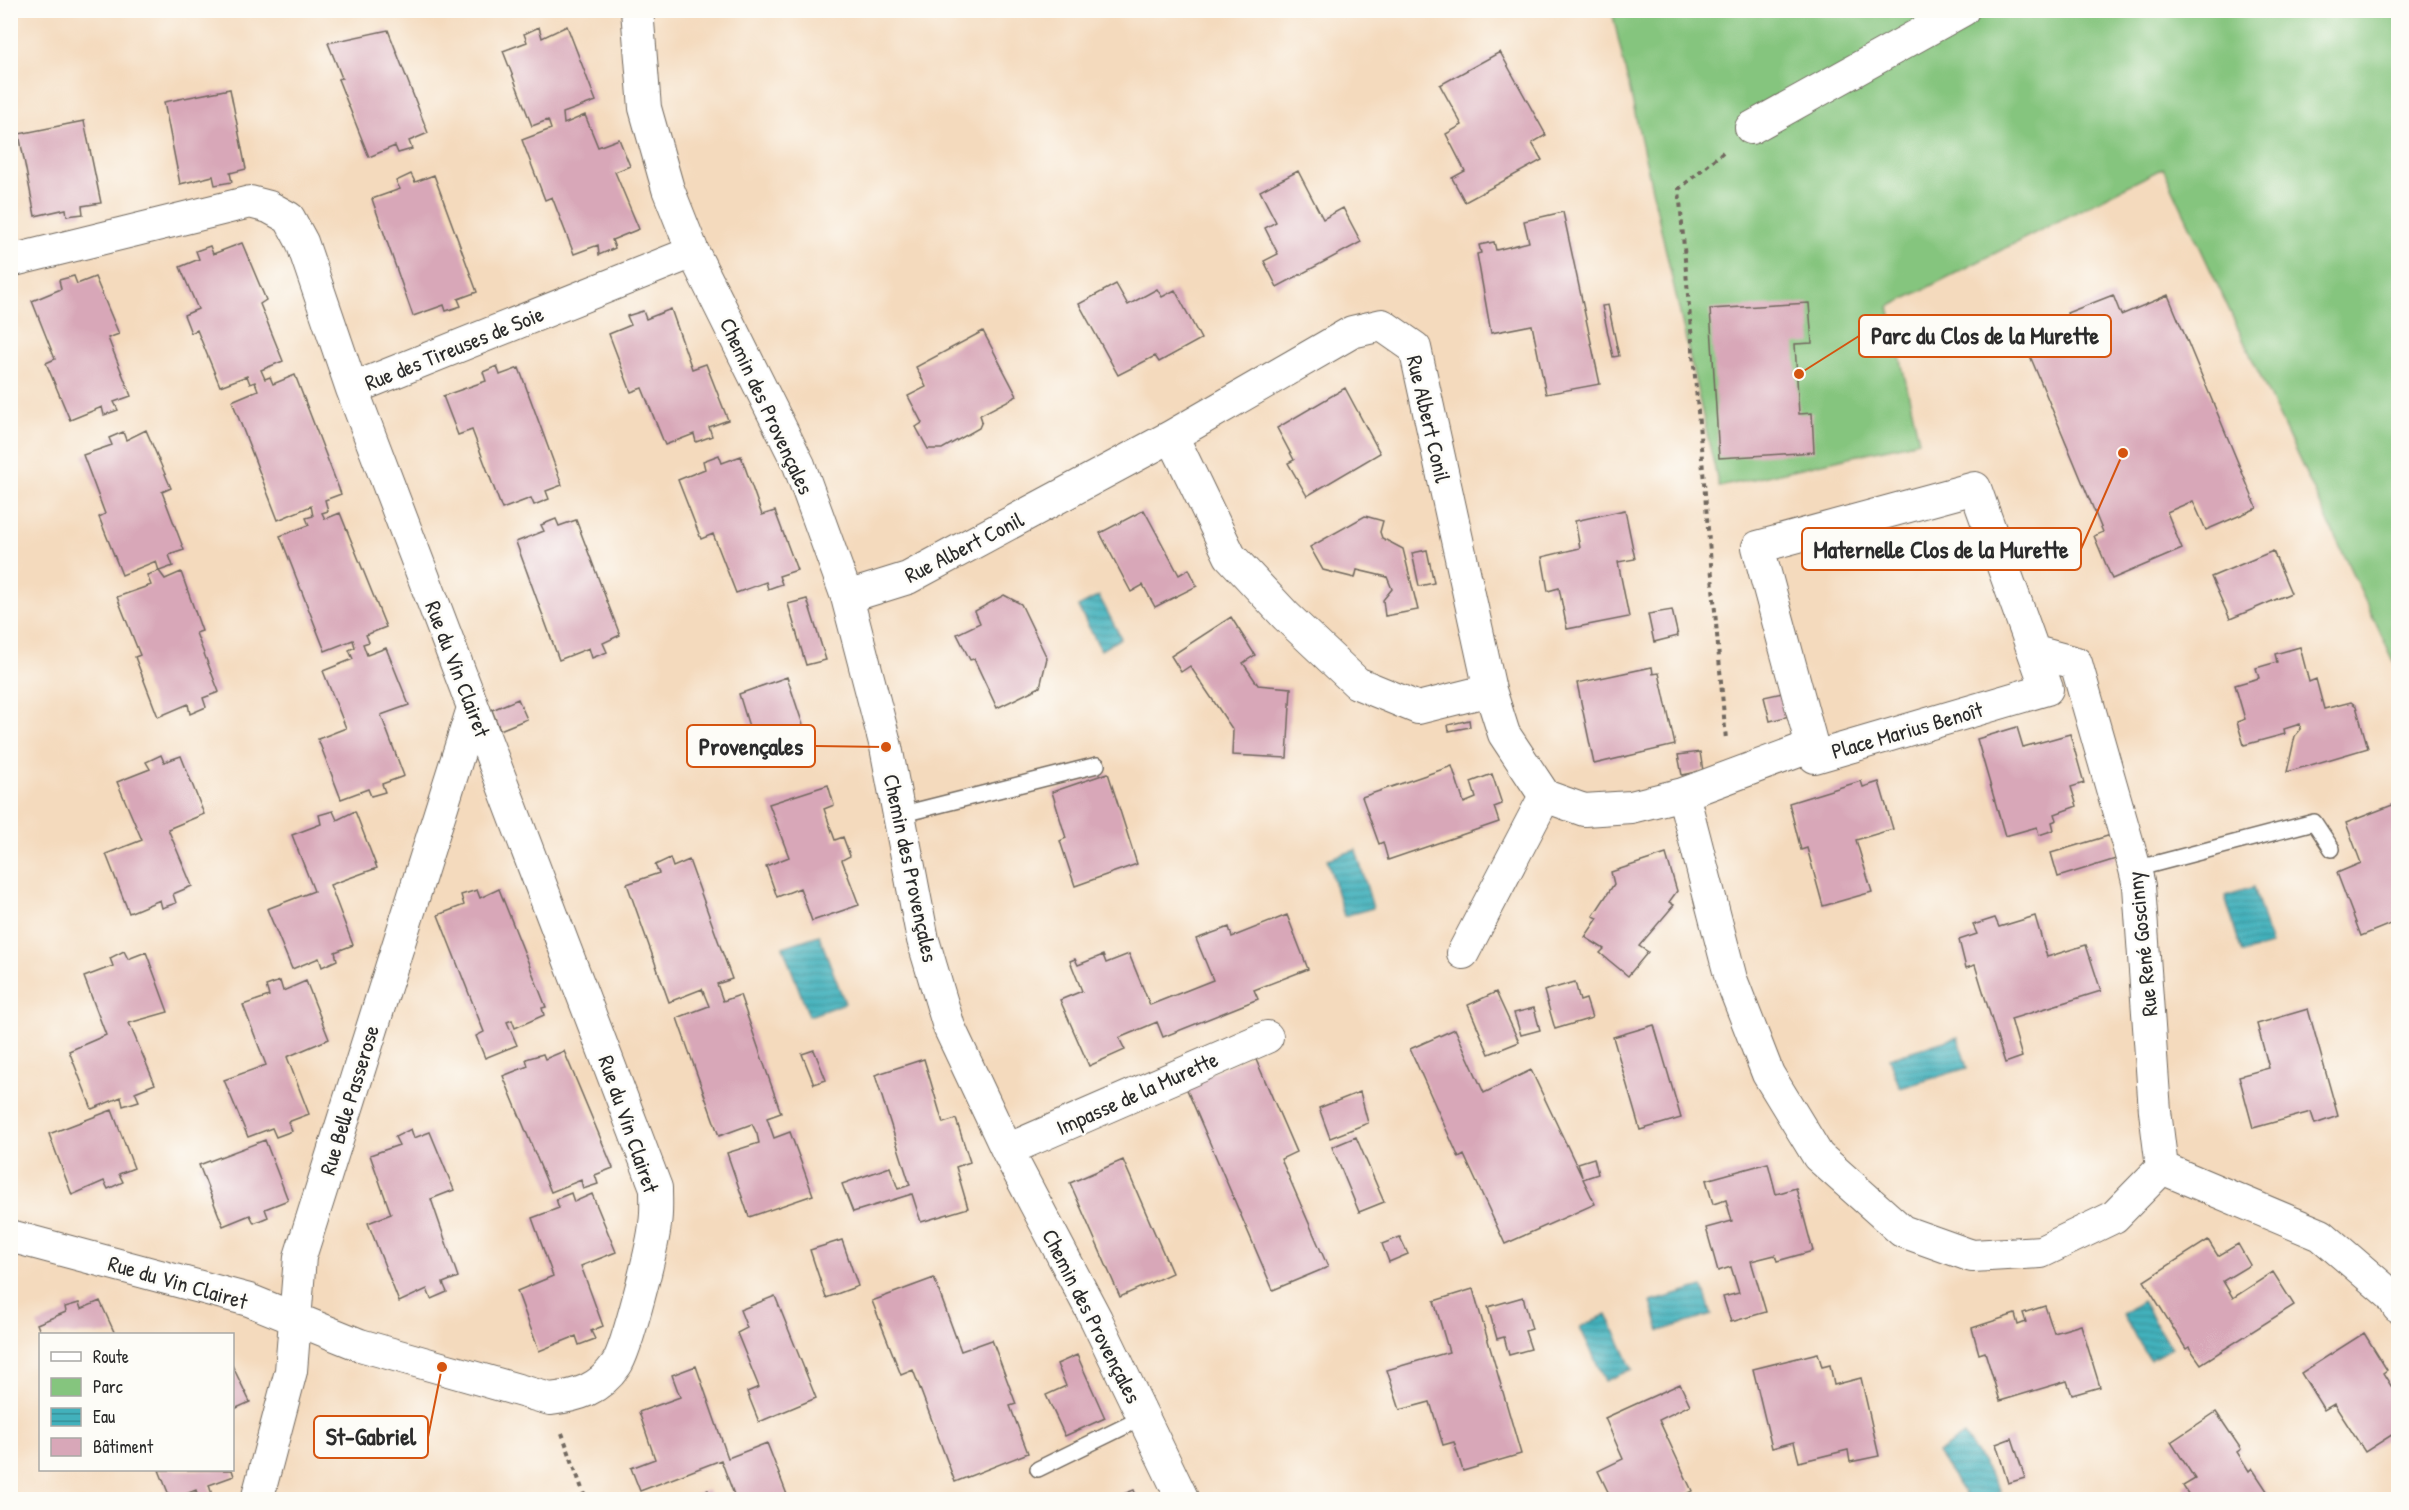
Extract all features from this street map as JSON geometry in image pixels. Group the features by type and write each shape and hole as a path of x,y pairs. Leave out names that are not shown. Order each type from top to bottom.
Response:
{"street":[{"name":"Chemin des Provençales","path":"637,10 645,108 668,189 693,252 799,465 847,597 886,747 923,940 949,1027 1007,1150 1096,1319 1183,1500"},
{"path":"1751,128 1963,10"},
{"name":"Rue des Tireuses de Soie","path":"10,261 250,202 269,207 289,218 302,242 352,389 693,252"},
{"name":"Rue Albert Conil","path":"847,597 908,578 1172,436 1352,332 1382,326 1415,348 1490,690 1504,734 1545,796"},
{"name":"Rue du Vin Clairet","path":"10,1236 249,1300 360,1345 550,1399 579,1396 602,1380 617,1365 626,1342 656,1226 656,1188 352,389"},
{"path":"1172,436 1230,556 1286,616 1357,683 1418,708 1490,690"},
{"name":"Place Marius Benoît","path":"1975,488 2034,652 2047,690 1815,757 1758,547 1975,488"},
{"name":"Rue René Goscinny","path":"2034,652 2076,663 2135,869 2139,886 2155,1111 2162,1168"},
{"name":"Rue Belle Passerose","path":"257,1500 291,1371 300,1257 473,708"},
{"path":"1463,953 1545,796 1584,810 1631,807 1683,794 1812,746"},
{"path":"1683,794 1731,979 1768,1074 1818,1156 1902,1231 1972,1256 2041,1252 2114,1217 2162,1168 2321,1235 2392,1296 2398,1307"},
{"name":"Impasse de la Murette","path":"1007,1150 1267,1037"}],"lane":[{"path":"899,815 1097,765"},
{"path":"2135,869 2314,822 2332,849"},
{"path":"1038,1469 1144,1417"}],"path":[{"path":"1730,777 1679,189 1751,128"},
{"path":"550,1399 586,1500"}],"green space":[{"path":"1612,11 2398,11 2398,671 2163,168 1889,307 1919,441 1719,487"}],"water":[{"path":"1099,596 1121,638 1101,650 1078,607"},
{"path":"1356,850 1373,908 1344,916 1327,859"},
{"path":"2254,887 2271,945 2242,953 2225,896"},
{"path":"819,935 845,1003 809,1016 783,947"},
{"path":"1958,1037 1967,1068 1900,1088 1889,1058"},
{"path":"1703,1287 1712,1315 1660,1331 1651,1302"},
{"path":"2142,1301 2171,1348 2150,1360 2122,1314"},
{"path":"1607,1314 1632,1369 1605,1381 1580,1327"},
{"path":"1964,1435 2001,1491 1988,1499 1968,1499 1937,1453"}],"building":[{"path":"567,26 596,101 563,113 564,124 585,115 598,147 619,139 630,166 615,172 639,229 612,240 615,248 599,255 598,245 574,254 552,197 545,200 522,140 551,129 548,120 532,126 503,51 527,42 524,34 539,27 542,38"},
{"path":"388,30 428,133 409,141 412,149 398,153 395,146 369,157 338,79 342,78 328,43"},
{"path":"1500,52 1546,135 1532,143 1542,160 1465,202 1452,178 1465,171 1446,134 1462,125 1440,85"},
{"path":"230,89 246,169 230,173 232,182 215,185 213,176 180,184 164,102"},
{"path":"84,121 101,203 82,206 83,214 67,216 66,209 35,216 19,134"},
{"path":"1298,171 1323,219 1343,208 1361,242 1277,287 1264,261 1278,254 1265,228 1276,222 1260,191"},
{"path":"411,174 415,182 434,175 477,292 458,299 461,306 446,311 444,305 413,316 372,199 400,189 396,181"},
{"path":"1563,212 1600,384 1546,394 1532,325 1491,333 1477,254 1481,253 1479,245 1494,242 1496,250 1529,242 1524,221"},
{"path":"242,243 266,300 260,304 283,361 261,370 265,379 270,377 273,384 295,375 341,494 325,500 328,511 322,513 325,519 340,513 386,627 366,635 369,642 363,644 367,655 386,648 409,705 381,715 404,776 382,784 385,792 371,796 368,789 341,799 318,739 346,728 323,671 353,659 349,650 355,647 353,640 325,651 280,536 309,525 306,518 313,516 311,506 278,520 232,401 258,390 255,382 250,384 247,376 220,386 197,330 191,333 184,315 198,309 180,267 199,259 196,251 210,246 213,254"},
{"path":"74,276 77,284 95,277 119,334 108,338 131,396 114,402 118,410 104,415 102,407 70,420 46,363 55,359 32,301 61,289 59,280"},
{"path":"1116,284 1128,305 1157,289 1162,297 1175,290 1201,339 1159,362 1155,356 1118,375 1079,304"},
{"path":"2113,295 2121,315 2168,295 2257,508 2206,530 2193,501 2167,512 2182,549 2112,579 2094,536 2103,532 2028,351 2075,332 2067,313"},
{"path":"1809,303 1812,343 1795,344 1799,414 1812,413 1814,452 1719,458 1710,309"},
{"path":"1608,305 1619,356 1613,357 1602,306"},
{"path":"671,309 692,369 706,364 728,420 709,427 712,436 696,442 694,434 665,445 642,388 631,392 609,334 631,325 627,316 643,311 646,319"},
{"path":"983,331 1017,396 980,415 982,421 979,428 942,449 928,449 916,427 922,423 908,396 926,387 916,367"},
{"path":"497,366 500,375 519,368 562,485 546,491 549,499 534,505 531,498 502,509 472,430 458,435 443,396 486,381 483,372"},
{"path":"1345,388 1380,453 1307,496 1288,463 1294,460 1277,428"},
{"path":"146,430 171,488 162,492 184,550 169,555 173,566 159,571 156,561 122,575 99,517 105,514 83,455 112,445 109,438 123,432 126,440"},
{"path":"719,455 722,463 741,456 762,515 775,511 797,570 779,576 782,584 768,589 766,582 736,593 713,534 701,539 678,480 705,469 703,461"},
{"path":"1144,510 1179,575 1189,569 1197,586 1155,607 1143,585 1131,592 1100,533"},
{"path":"1625,510 1635,559 1618,562 1629,617 1567,629 1559,588 1548,591 1542,557 1580,548 1575,521"},
{"path":"1365,516 1383,521 1380,532 1382,538 1403,549 1418,610 1385,616 1383,600 1392,589 1387,577 1357,570 1355,578 1323,570 1310,547"},
{"path":"556,519 559,526 576,520 620,635 603,643 607,652 592,658 589,648 559,660 516,542 544,531 541,525"},
{"path":"1427,550 1434,583 1419,586 1412,553"},
{"path":"2273,551 2291,593 2230,619 2211,577"},
{"path":"159,571 165,579 181,572 202,631 196,633 219,692 203,698 206,707 190,714 188,704 158,717 135,657 140,655 117,597 151,585 147,575"},
{"path":"1004,595 1021,604 1047,658 1040,687 997,708 974,659 970,660 957,634 980,623 975,611"},
{"path":"807,599 826,660 806,665 788,604"},
{"path":"1672,610 1678,636 1654,642 1648,614"},
{"path":"1231,617 1255,655 1243,663 1258,685 1291,688 1287,758 1232,755 1233,730 1190,666 1181,672 1171,656"},
{"path":"2300,647 2309,682 2316,679 2324,709 2351,702 2356,706 2368,748 2287,772 2295,736 2301,729 2300,724 2284,729 2285,734 2244,745 2237,722 2245,719 2235,685 2259,678 2256,668 2277,662 2275,654"},
{"path":"1652,667 1653,674 1659,673 1675,745 1594,764 1577,683"},
{"path":"787,677 808,740 758,756 739,694"},
{"path":"1787,692 1793,715 1770,721 1764,697"},
{"path":"518,699 527,719 500,730 492,710"},
{"path":"1469,720 1470,727 1449,731 1448,725"},
{"path":"2017,727 2023,747 2070,734 2084,783 2071,787 2077,806 2055,814 2057,820 2052,822 2054,830 2039,835 2037,827 2005,836 1977,739"},
{"path":"1700,752 1703,771 1682,775 1678,755"},
{"path":"161,755 164,762 181,756 204,814 168,829 192,886 173,894 176,903 162,908 160,900 129,913 106,854 142,840 117,782 150,769 146,762"},
{"path":"1452,766 1464,803 1476,798 1471,782 1492,774 1502,804 1494,807 1499,822 1388,860 1383,842 1379,844 1362,797"},
{"path":"1108,773 1137,864 1075,886 1060,841 1066,838 1052,792"},
{"path":"1861,781 1863,787 1879,782 1893,829 1856,840 1872,892 1823,906 1807,848 1801,850 1789,803"},
{"path":"828,785 834,805 824,809 835,840 843,837 850,856 842,860 859,905 812,921 800,888 777,897 766,866 789,857 769,804"},
{"path":"2395,804 2398,813 2398,921 2361,936 2337,873 2361,863 2346,823"},
{"path":"333,811 337,820 355,811 377,868 330,885 353,945 335,952 337,960 322,967 319,958 292,969 267,909 314,891 292,835 321,824 319,815"},
{"path":"2111,835 2116,859 2058,877 2051,853"},
{"path":"1666,854 1677,891 1669,902 1674,905 1639,946 1648,952 1628,976 1600,953 1604,949 1585,937 1598,918 1593,916 1614,884 1611,872"},
{"path":"670,858 673,867 689,860 732,979 717,984 723,1001 740,995 781,1113 767,1118 774,1138 790,1132 813,1195 749,1217 727,1153 759,1143 757,1134 752,1124 719,1136 677,1018 709,1006 702,989 669,1002 627,884 659,873 655,865"},
{"path":"499,889 546,1007 542,1008 544,1015 515,1028 512,1020 507,1022 517,1045 485,1058 476,1036 484,1032 438,915 464,905 461,895 477,890 480,898"},
{"path":"1287,915 1308,969 1254,990 1258,999 1163,1037 1157,1022 1119,1038 1125,1050 1089,1066 1060,1000 1082,991 1070,961 1075,959 1078,965 1103,955 1106,963 1129,954 1150,1005 1213,980 1196,939 1229,927 1232,937"},
{"path":"2035,916 2047,957 2086,945 2101,991 2011,1019 2022,1057 2005,1063 1975,965 1966,968 1959,940 1977,934 1973,925 1995,918 1999,927"},
{"path":"124,951 128,959 146,952 168,1012 129,1023 155,1084 135,1092 139,1101 123,1106 121,1097 92,1109 69,1051 106,1035 84,977 113,966 110,958"},
{"path":"280,981 283,991 306,981 329,1039 287,1057 309,1114 288,1122 292,1131 276,1137 272,1128 248,1137 224,1080 266,1065 243,1005 269,996 266,986"},
{"path":"1575,982 1580,1001 1586,999 1592,1018 1555,1029 1544,991"},
{"path":"1496,992 1519,1042 1489,1054 1468,1005"},
{"path":"1534,1008 1540,1030 1521,1035 1514,1013"},
{"path":"2308,1009 2338,1116 2315,1124 2311,1112 2253,1128 2239,1076 2269,1068 2257,1024"},
{"path":"1654,1025 1681,1118 1640,1130 1613,1037"},
{"path":"1455,1029 1484,1093 1531,1070 1582,1177 1578,1163 1594,1158 1598,1174 1583,1179 1595,1204 1505,1244 1464,1155 1459,1158 1410,1049"},
{"path":"814,1050 826,1080 814,1084 802,1054"},
{"path":"564,1051 613,1168 595,1175 598,1184 583,1189 581,1180 551,1192 503,1076 528,1066 526,1059 543,1054 545,1059"},
{"path":"1254,1055 1296,1152 1281,1159 1328,1267 1273,1290 1185,1085"},
{"path":"924,1059 943,1123 956,1119 970,1162 956,1167 968,1208 921,1222 912,1194 853,1212 842,1184 890,1167 898,1189 910,1185 875,1075"},
{"path":"1360,1092 1368,1123 1330,1138 1319,1108"},
{"path":"112,1110 134,1168 119,1174 123,1182 108,1189 104,1181 72,1195 49,1134"},
{"path":"411,1129 414,1138 430,1132 454,1190 431,1199 458,1277 443,1283 447,1292 431,1299 427,1289 399,1302 368,1223 391,1214 370,1155 399,1145 395,1137"},
{"path":"1356,1137 1384,1202 1359,1212 1332,1147"},
{"path":"265,1140 288,1200 265,1209 268,1217 254,1223 250,1215 223,1226 199,1165"},
{"path":"1123,1160 1172,1273 1120,1297 1070,1183"},
{"path":"1768,1163 1776,1194 1796,1188 1813,1251 1777,1261 1775,1255 1751,1261 1766,1312 1731,1322 1723,1297 1739,1293 1731,1267 1718,1271 1706,1228 1732,1221 1726,1200 1713,1204 1706,1180"},
{"path":"571,1193 574,1202 592,1194 616,1252 581,1266 603,1326 591,1331 595,1339 579,1345 576,1336 539,1351 517,1291 553,1276 532,1218 559,1208 556,1199"},
{"path":"1400,1237 1408,1254 1389,1262 1382,1244"},
{"path":"842,1240 858,1286 826,1298 810,1250"},
{"path":"2208,1240 2218,1256 2238,1244 2250,1265 2223,1281 2233,1298 2273,1272 2294,1305 2201,1364 2189,1347 2186,1349 2144,1281"},
{"path":"934,1278 961,1351 992,1340 1016,1404 1010,1406 1028,1453 955,1482 913,1370 901,1375 872,1301"},
{"path":"1473,1289 1521,1454 1463,1471 1454,1442 1443,1445 1430,1402 1400,1410 1387,1370 1449,1352 1434,1301"},
{"path":"775,1296 816,1398 759,1422 747,1392 759,1387 737,1333 747,1328 740,1310"},
{"path":"1523,1297 1532,1329 1525,1331 1531,1349 1509,1355 1504,1337 1497,1339 1488,1307"},
{"path":"100,1301 115,1333 41,1333 37,1324 66,1312 65,1307 79,1303 81,1309"},
{"path":"2045,1306 2054,1333 2081,1325 2100,1387 2072,1395 2067,1381 2000,1401 1985,1352 1979,1354 1972,1328 2015,1314 2018,1325 2026,1322 2023,1313"},
{"path":"2364,1333 2387,1370 2383,1373 2398,1397 2398,1431 2365,1452 2334,1404 2324,1410 2301,1373"},
{"path":"1818,1353 1822,1367 1830,1365 1834,1385 1861,1378 1879,1456 1850,1462 1848,1450 1799,1462 1794,1442 1772,1448 1753,1369"},
{"path":"1077,1355 1105,1418 1065,1436 1046,1395 1066,1386 1057,1364"},
{"path":"696,1366 728,1458 767,1443 789,1500 736,1500 721,1460 640,1491 631,1468 655,1459 639,1412 680,1397 672,1375"},
{"path":"234,1369 250,1402 234,1409"},
{"path":"1680,1384 1690,1405 1659,1420 1692,1491 1674,1500 1628,1500 1627,1497 1612,1500 1598,1471 1623,1459 1605,1418"},
{"path":"2216,1412 2241,1449 2237,1452 2249,1471 2252,1468 2273,1500 2192,1500 2183,1486 2195,1479 2171,1442"},
{"path":"2012,1438 2025,1478 2008,1483 1996,1444"},
{"path":"159,1471 232,1471 234,1476 209,1485 212,1495 199,1499 196,1490 171,1500"},
{"path":"708,1490 711,1500 684,1500 684,1499"},
{"path":"1134,1490 1138,1500 1110,1500 1110,1499"}],"place":[{"name":"Parc du Clos de la Murette","path":"1799,374"},
{"name":"Maternelle Clos de la Murette","path":"2123,453"},
{"name":"Provençales","path":"886,747"},
{"name":"St-Gabriel","path":"442,1367"}]}
